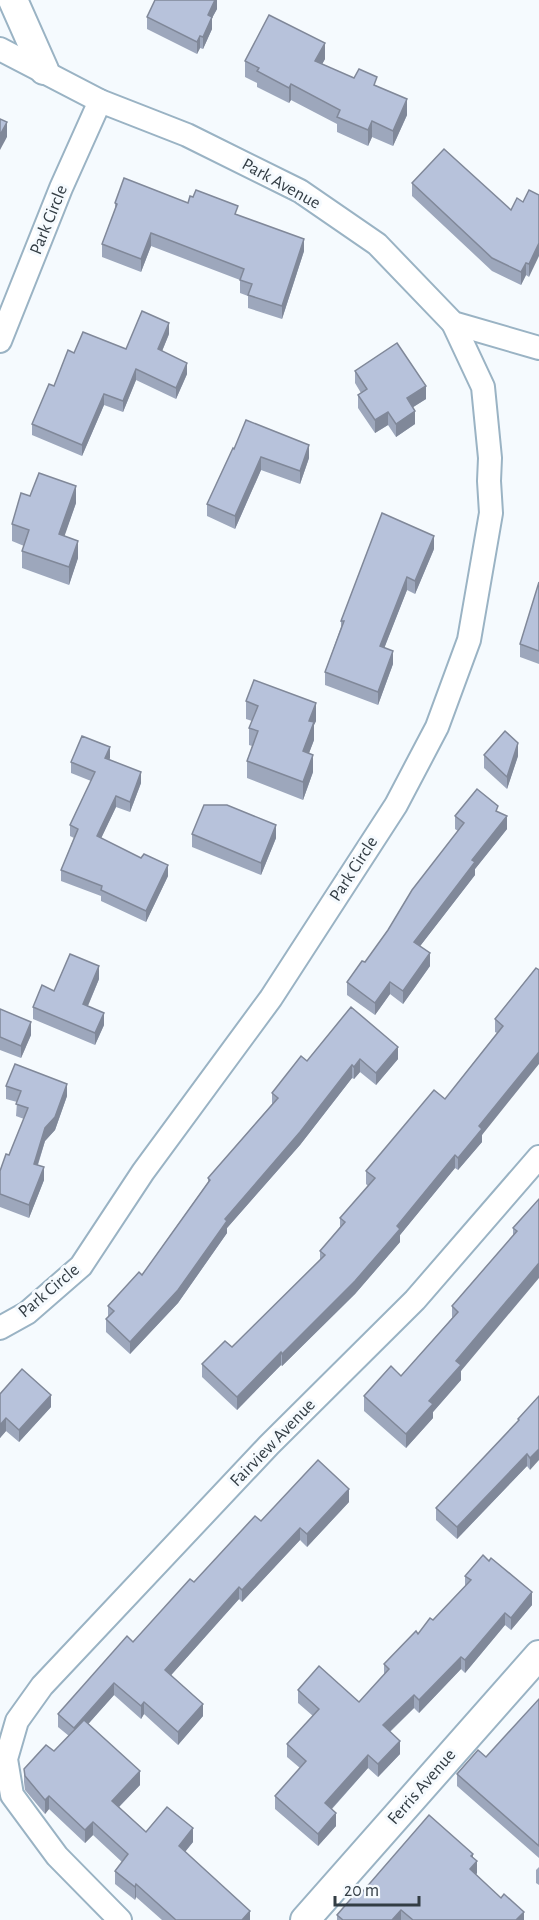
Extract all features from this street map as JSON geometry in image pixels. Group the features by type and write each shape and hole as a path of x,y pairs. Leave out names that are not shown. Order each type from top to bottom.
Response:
{"street":[{"path":"13,0 44,70"},
{"name":"Park Avenue","path":"0,49 100,101 187,135 300,191 377,244 453,323 539,348"},
{"name":"Park Circle","path":"0,341 61,188 100,101"},
{"name":"Park Circle","path":"0,1328 27,1313 81,1266 143,1172 271,998 396,805 437,727 469,640 492,513 489,481 490,458 483,387 453,323"},
{"name":"Fairview Avenue","path":"120,1920 57,1856 12,1795 6,1760 17,1721 42,1686 269,1445 415,1300 539,1157"},
{"name":"Ferris Avenue","path":"305,1920 539,1654"}],"building":[{"path":"155,0 215,0 208,15 212,17 203,37 200,36 197,42 147,17"},
{"path":"269,15 325,43 315,61 354,78 359,69 377,77 374,85 407,99 393,131 372,121 368,130 337,117 340,110 291,84 289,88 257,71 259,68 245,61"},
{"path":"0,119 7,122 0,135"},
{"path":"444,149 511,210 517,198 523,202 529,190 539,195 539,243 529,264 526,263 521,272 492,258 412,183"},
{"path":"124,178 188,203 190,196 193,197 196,190 238,206 235,214 304,239 282,306 248,295 252,284 240,280 244,269 151,233 141,259 102,244"},
{"path":"142,311 169,323 158,349 187,363 176,388 136,369 123,401 104,394 82,445 32,424 49,384 54,386 68,350 74,353 83,332 126,349"},
{"path":"397,343 426,386 407,398 415,411 396,424 388,412 375,420 358,395 367,389 355,371"},
{"path":"246,420 309,445 300,471 261,457 235,516 207,504"},
{"path":"39,473 76,486 59,534 78,541 69,567 22,551 29,530 12,524 21,493 30,496"},
{"path":"382,513 434,536 415,581 407,577 380,646 393,651 378,692 325,672 344,621 341,621"},
{"path":"539,582 539,651 520,644"},
{"path":"254,680 316,703 309,721 314,722 303,751 313,755 303,782 247,761 258,731 249,728 258,706 246,701"},
{"path":"505,731 518,743 507,777 484,755"},
{"path":"82,736 110,747 105,758 141,772 130,802 116,796 97,836 141,858 144,854 168,865 146,911 101,890 102,886 61,870 78,829 70,825 95,772 71,762"},
{"path":"477,789 498,806 496,811 507,816 472,860 475,862 414,942 430,953 403,991 390,982 375,1003 347,982 362,961 365,962 412,890 464,823 455,816"},
{"path":"204,805 227,805 276,825 261,863 192,834"},
{"path":"70,954 99,966 83,1004 104,1013 95,1033 33,1007 42,985 54,991"},
{"path":"536,968 539,970 539,1052 479,1126 482,1129 458,1158 455,1155 397,1226 400,1229 355,1281 237,1397 202,1364 225,1341 232,1347 325,1255 320,1251 345,1222 340,1218 375,1178 366,1171 434,1090 445,1099 503,1026 495,1019"},
{"path":"351,1007 398,1047 376,1073 360,1059 354,1067 352,1065 300,1132 225,1219 227,1221 178,1290 130,1342 106,1319 114,1311 108,1306 139,1272 142,1275 210,1180 208,1178 278,1098 272,1093 301,1056 307,1061"},
{"path":"0,1009 31,1022 21,1046 0,1037"},
{"path":"15,1064 67,1084 55,1117 45,1128 34,1164 44,1167 29,1205 0,1194 0,1171 28,1108 16,1104 21,1091 6,1086"},
{"path":"539,1199 539,1263 456,1361 461,1365 429,1401 433,1404 406,1434 364,1396 391,1366 401,1376 458,1312 452,1306 517,1231 513,1228"},
{"path":"22,1369 51,1395 19,1430 6,1418 0,1425 0,1394"},
{"path":"539,1396 539,1449 530,1458 527,1454 457,1527 436,1508"},
{"path":"318,1460 349,1489 307,1534 300,1528 242,1590 239,1587 165,1670 203,1704 178,1732 144,1702 141,1706 114,1683 74,1728 58,1714 127,1636 133,1642 190,1579 194,1582 255,1516 261,1521"},
{"path":"483,1555 489,1561 491,1558 532,1592 511,1618 505,1613 465,1660 461,1657 419,1700 414,1695 383,1725 400,1741 378,1764 368,1755 325,1803 336,1813 318,1834 275,1796 306,1761 287,1744 319,1709 298,1690 319,1666 359,1702 389,1669 384,1664 416,1631 418,1634 430,1618 433,1620 471,1580 465,1576"},
{"path":"539,1699 539,1846 457,1774 478,1750 486,1757"},
{"path":"84,1720 140,1771 112,1801 146,1832 167,1807 193,1828 179,1846 250,1911 242,1920 176,1920 136,1884 135,1887 115,1871 128,1854 93,1822 85,1830 49,1796 45,1800 25,1776 24,1769 46,1745 54,1751"},
{"path":"429,1815 473,1854 471,1856 477,1861 470,1869 501,1898 504,1894 524,1912 516,1920 413,1920 401,1910 392,1920 343,1920 337,1915 355,1894 358,1897"}]}
